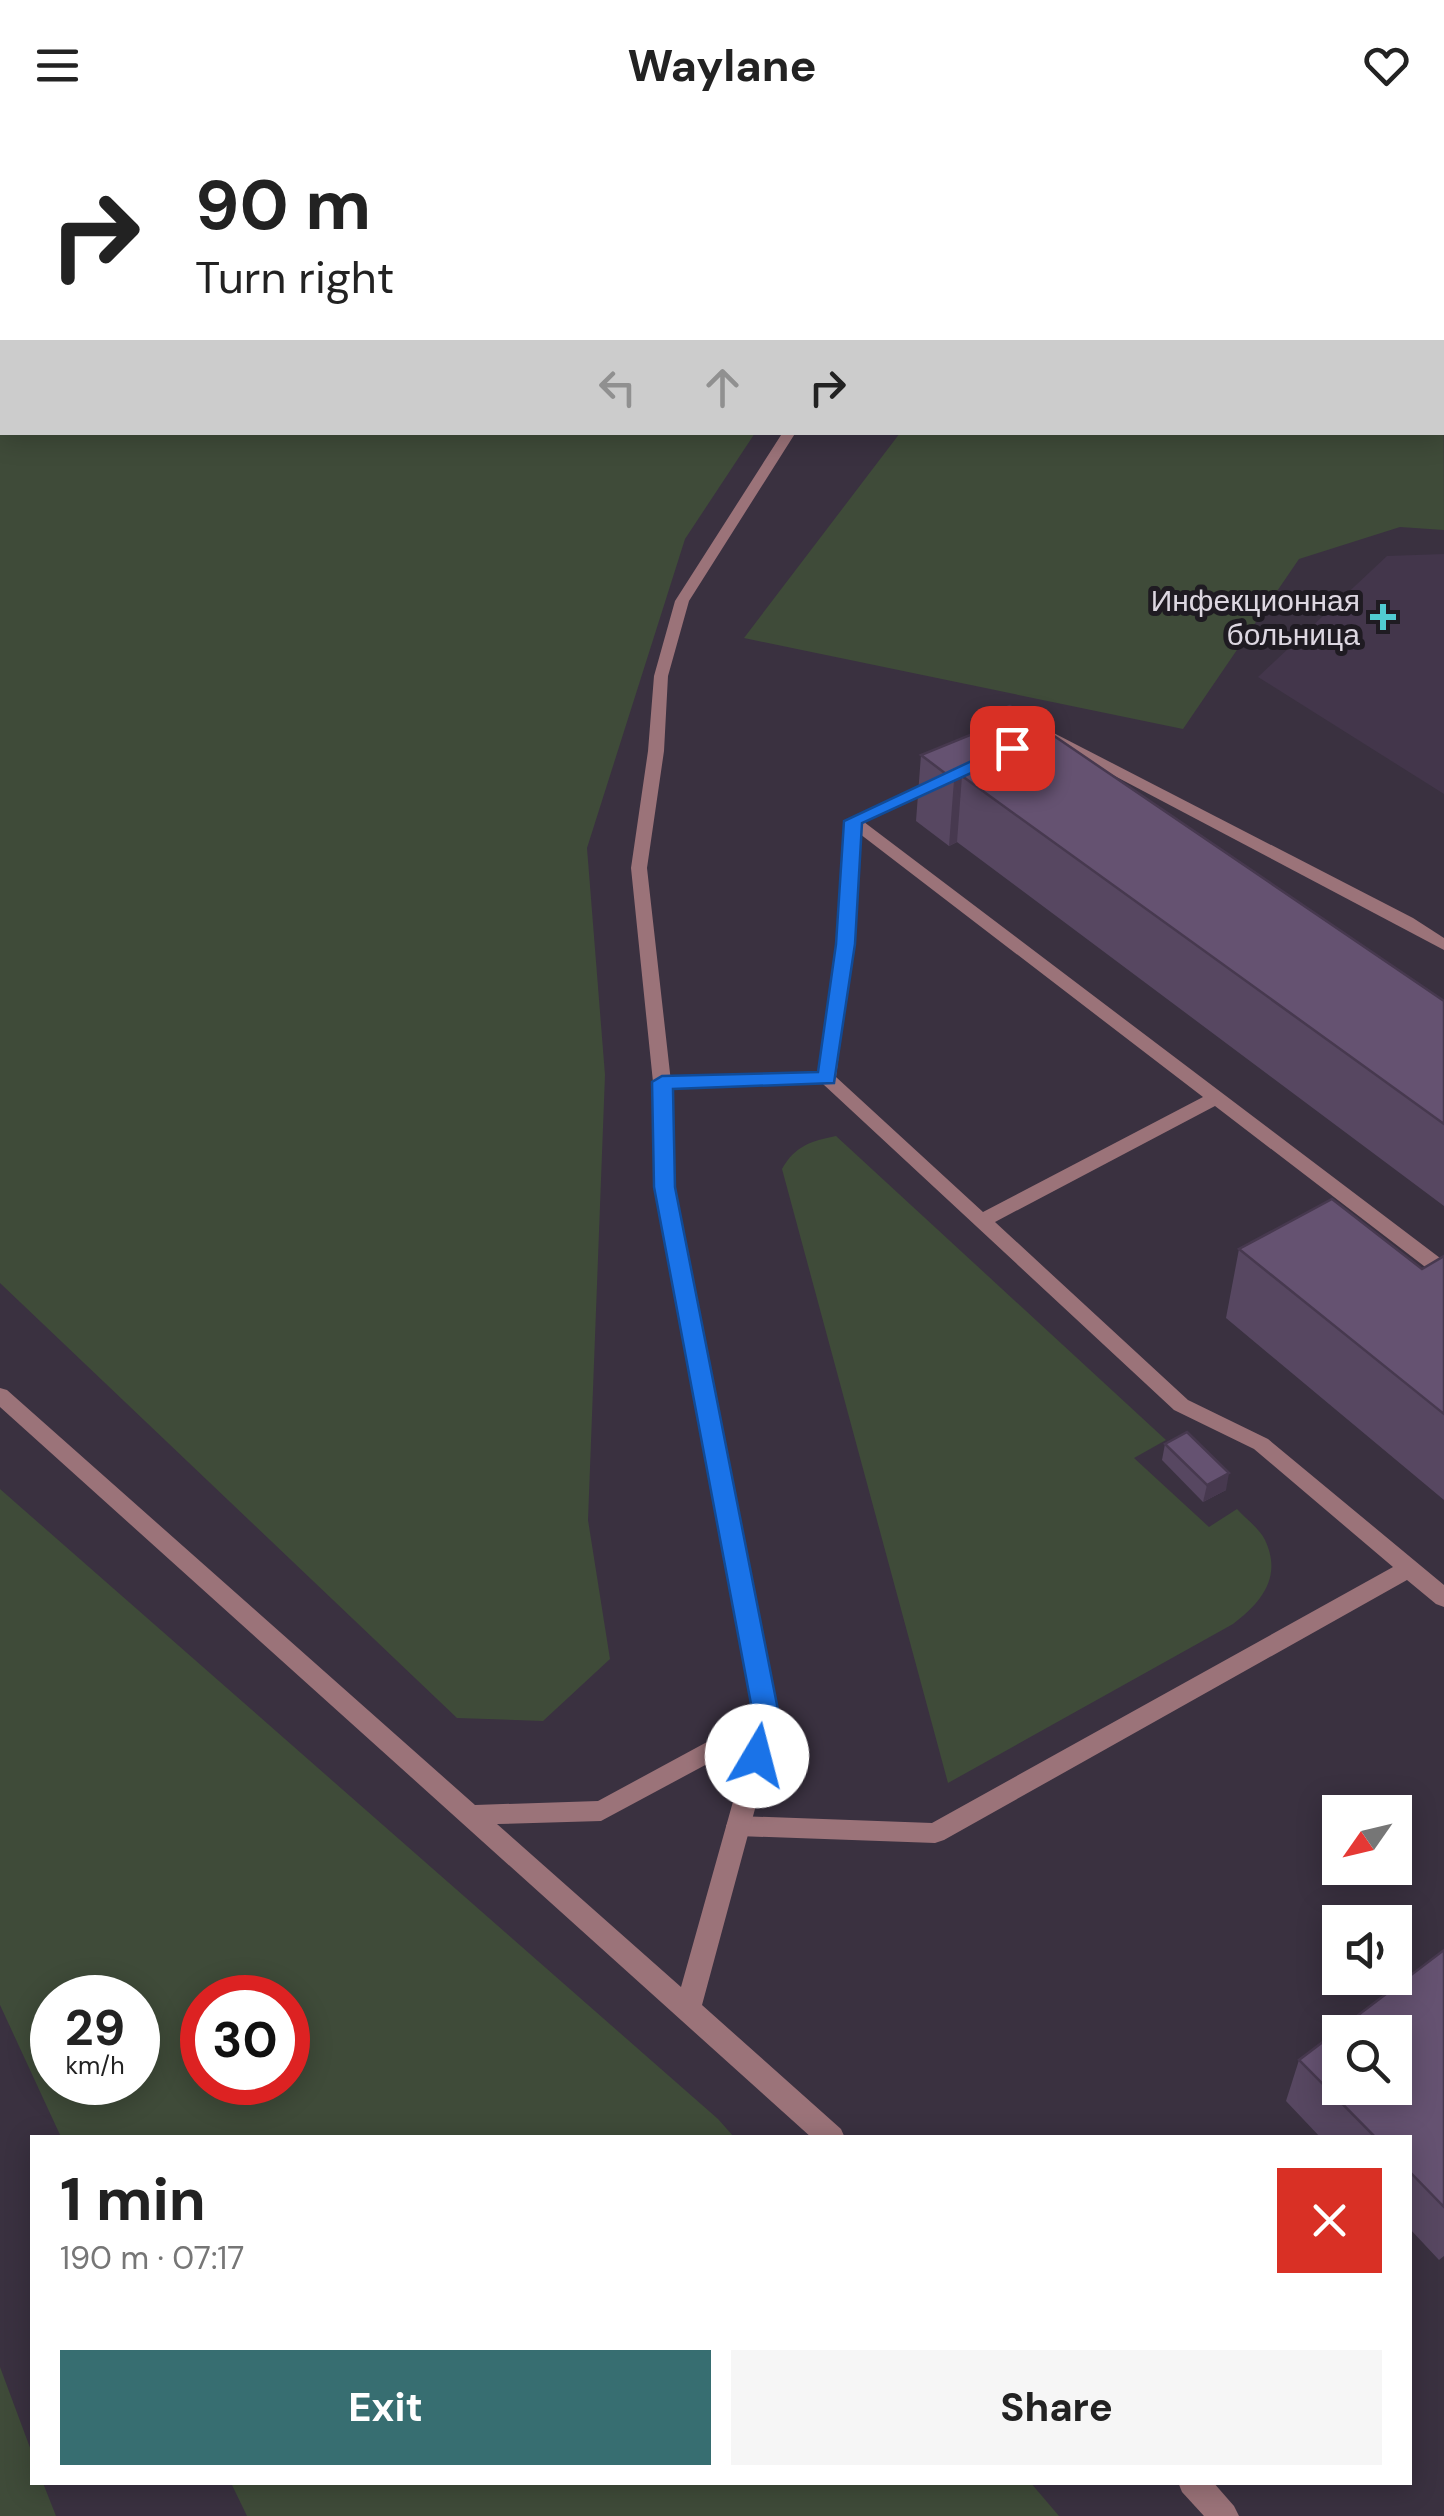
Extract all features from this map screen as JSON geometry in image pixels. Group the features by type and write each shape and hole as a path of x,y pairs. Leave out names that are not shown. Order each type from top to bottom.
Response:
{"street":[{"path":"688,2008 767,1720 664,1187 662,1082 639,868 661,676 682,601 788,435"},
{"path":"1027,741 1044,733 1408,922 1444,946"},
{"path":"853,821 958,773"},
{"path":"827,1078 846,944 853,821"},
{"path":"853,821 1444,1271"},
{"path":"662,1082 827,1078 1180,1405 1261,1444 1444,1598"},
{"path":"981,1222 1217,1098"},
{"path":"0,1395 829,2135"},
{"path":"738,1826 935,1833 1410,1568"},
{"path":"471,1815 601,1811 767,1720"},
{"path":"1195,2485 1224,2516"}],"shaded area":[{"name":"Инфекционная больница","path":"1444,554 1444,794 1258,677 1387,556"}],"green space":[{"path":"0,435 754,435 685,539 587,848 605,1075 588,1520 610,1659 543,1721 457,1718 0,1283"},
{"path":"898,435 1444,435 1444,530 1400,527 1299,559 1183,729 744,638"},
{"path":"836,1136 1166,1440 1134,1458 1209,1527 1237,1509 1263,1536 1270,1554 1266,1588 1233,1624 948,1783 782,1169 804,1146"},
{"path":"0,1489 718,2119 732,2135 60,2135 46,2105 160,2105 160,1975 30,1975 30,2070 0,2005"},
{"path":"0,2367 30,2448 30,2485 44,2485 56,2516 0,2516"},
{"path":"232,2485 1033,2485 1059,2516 247,2516"}],"building":[{"path":"1010,706 1444,1001 1444,1124 962,776 954,780 921,755 985,729 974,721"},
{"path":"1332,1199 1422,1269 1444,1256 1444,1414 1239,1249"},
{"path":"1187,1432 1229,1473 1207,1485 1165,1444"},
{"path":"1444,1950 1444,2207 1412,2174 1412,2135 1373,2135 1343,2105 1412,2105 1412,2015 1358,2015 1385,1995 1412,1995 1412,1974"},
{"path":"1322,2043 1322,2083 1299,2060"}],"place":[{"name":"Инфекционная больница","path":"1383,617"}],"route":[{"path":"757,1756 767,1720 664,1187 662,1082 827,1078 846,944 853,821 1012,748"}]}
